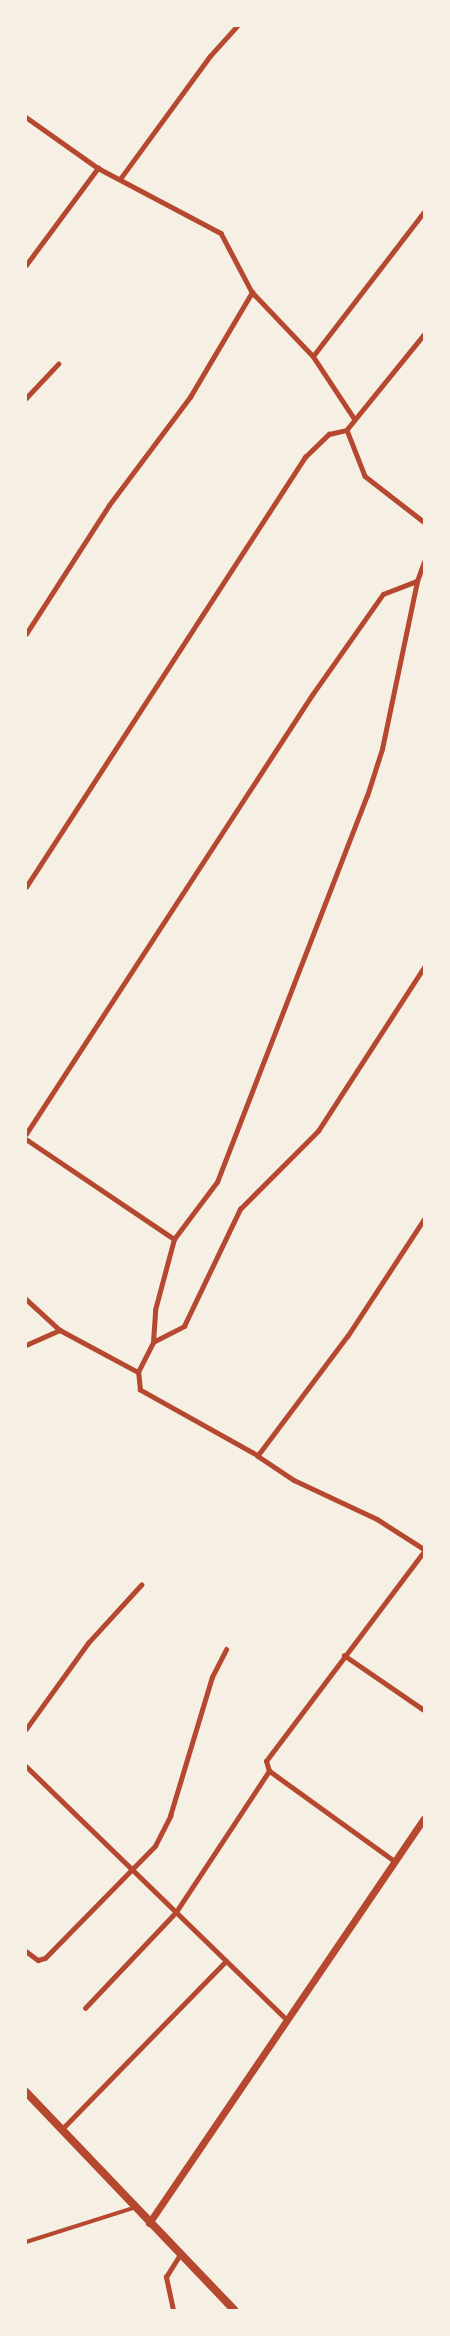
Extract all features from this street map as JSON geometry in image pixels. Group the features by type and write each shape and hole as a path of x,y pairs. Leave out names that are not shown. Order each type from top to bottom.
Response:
{"main road":[{"path":"148,2223 424,1820"},
{"path":"26,2092 59,2132 234,2310"}],"street":[{"path":"120,179 210,56 237,26"},
{"path":"26,117 98,168 221,233 252,292 313,356 354,418"},
{"path":"26,265 98,168"},
{"path":"313,356 424,213"},
{"path":"26,634 109,505 190,397 252,292"},
{"path":"26,887 305,457 329,434 347,430 354,418 424,335"},
{"path":"26,398 58,364"},
{"path":"347,430 365,476 424,522"},
{"path":"396,1863 269,1771 266,1761 424,1550 377,1519 294,1480 258,1456 140,1390 138,1372 153,1342 155,1310 174,1239 217,1182 368,796 382,749 417,581 424,562"},
{"path":"26,1134 318,686 383,594 417,581"},
{"path":"153,1342 184,1326 240,1209 318,1131 424,966"},
{"path":"26,1139 174,1239"},
{"path":"258,1456 348,1336 424,1220"},
{"path":"26,1299 60,1330 138,1372"},
{"path":"26,1345 60,1330"},
{"path":"26,1729 88,1643 141,1585"},
{"path":"26,1951 38,1960 45,1958 134,1871 155,1846 170,1816 212,1677 226,1649"},
{"path":"344,1655 424,1710"},
{"path":"26,1766 287,2019"},
{"path":"85,2008 176,1912 269,1771"},
{"path":"59,2132 226,1961"},
{"path":"26,2242 133,2208"},
{"path":"173,2310 166,2277 179,2256"}]}
